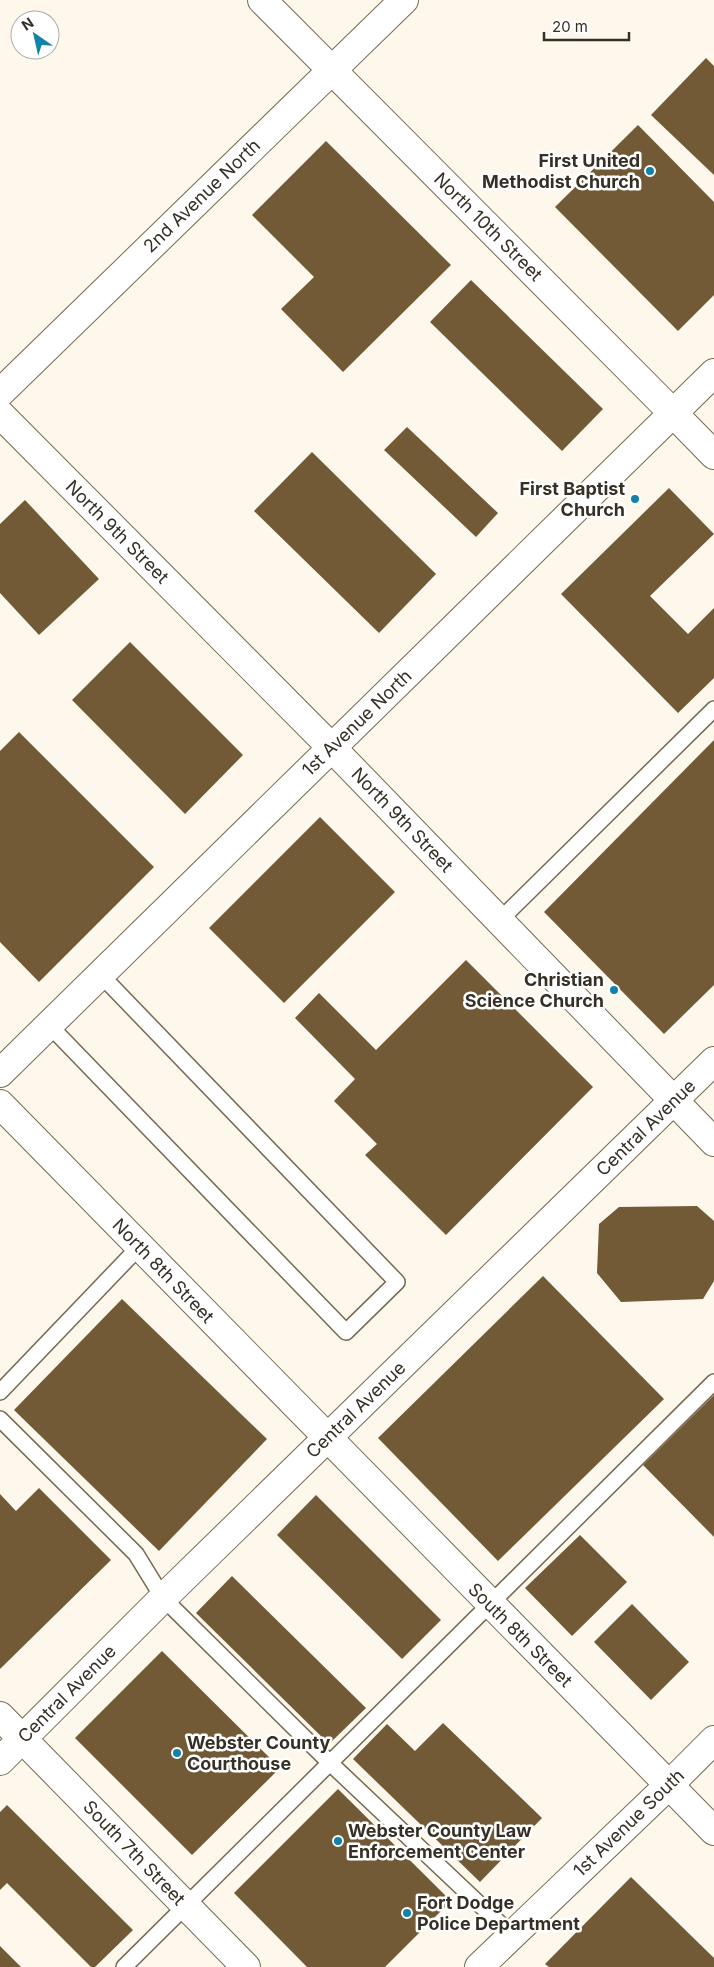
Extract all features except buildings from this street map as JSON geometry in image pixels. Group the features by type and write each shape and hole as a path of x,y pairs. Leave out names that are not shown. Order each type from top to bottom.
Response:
{"main road":[{"name":"North 10th Street","path":"262,0 714,455"},
{"name":"2nd Avenue North","path":"0,393 404,0"},
{"name":"1st Avenue North","path":"0,1072 714,373"},
{"name":"North 9th Street","path":"0,414 332,748 714,1142"},
{"name":"Central Avenue","path":"0,1761 326,1438 714,1062"},
{"name":"North 8th Street","path":"0,1104 326,1438"},
{"name":"South 8th Street","path":"326,1438 714,1831"},
{"name":"South 7th Street","path":"0,1716 246,1967"},
{"name":"1st Avenue South","path":"479,1967 714,1740"}],"lane":[{"path":"499,921 714,709"},
{"path":"49,1025 346,1332 359,1320 397,1282 100,974"},
{"path":"0,1392 139,1247"},
{"path":"124,1967 714,1382"},
{"path":"0,1419 136,1554 163,1598 329,1762 512,1935"}],"place":[{"name":"First United Methodist Church","path":"650,171"},
{"name":"First Baptist Church","path":"635,499"},
{"name":"Christian Science Church","path":"614,990"},
{"name":"Webster County Courthouse","path":"177,1753"},
{"name":"Webster County Law Enforcement Center","path":"338,1841"},
{"name":"Fort Dodge Police Department","path":"407,1913"}]}
